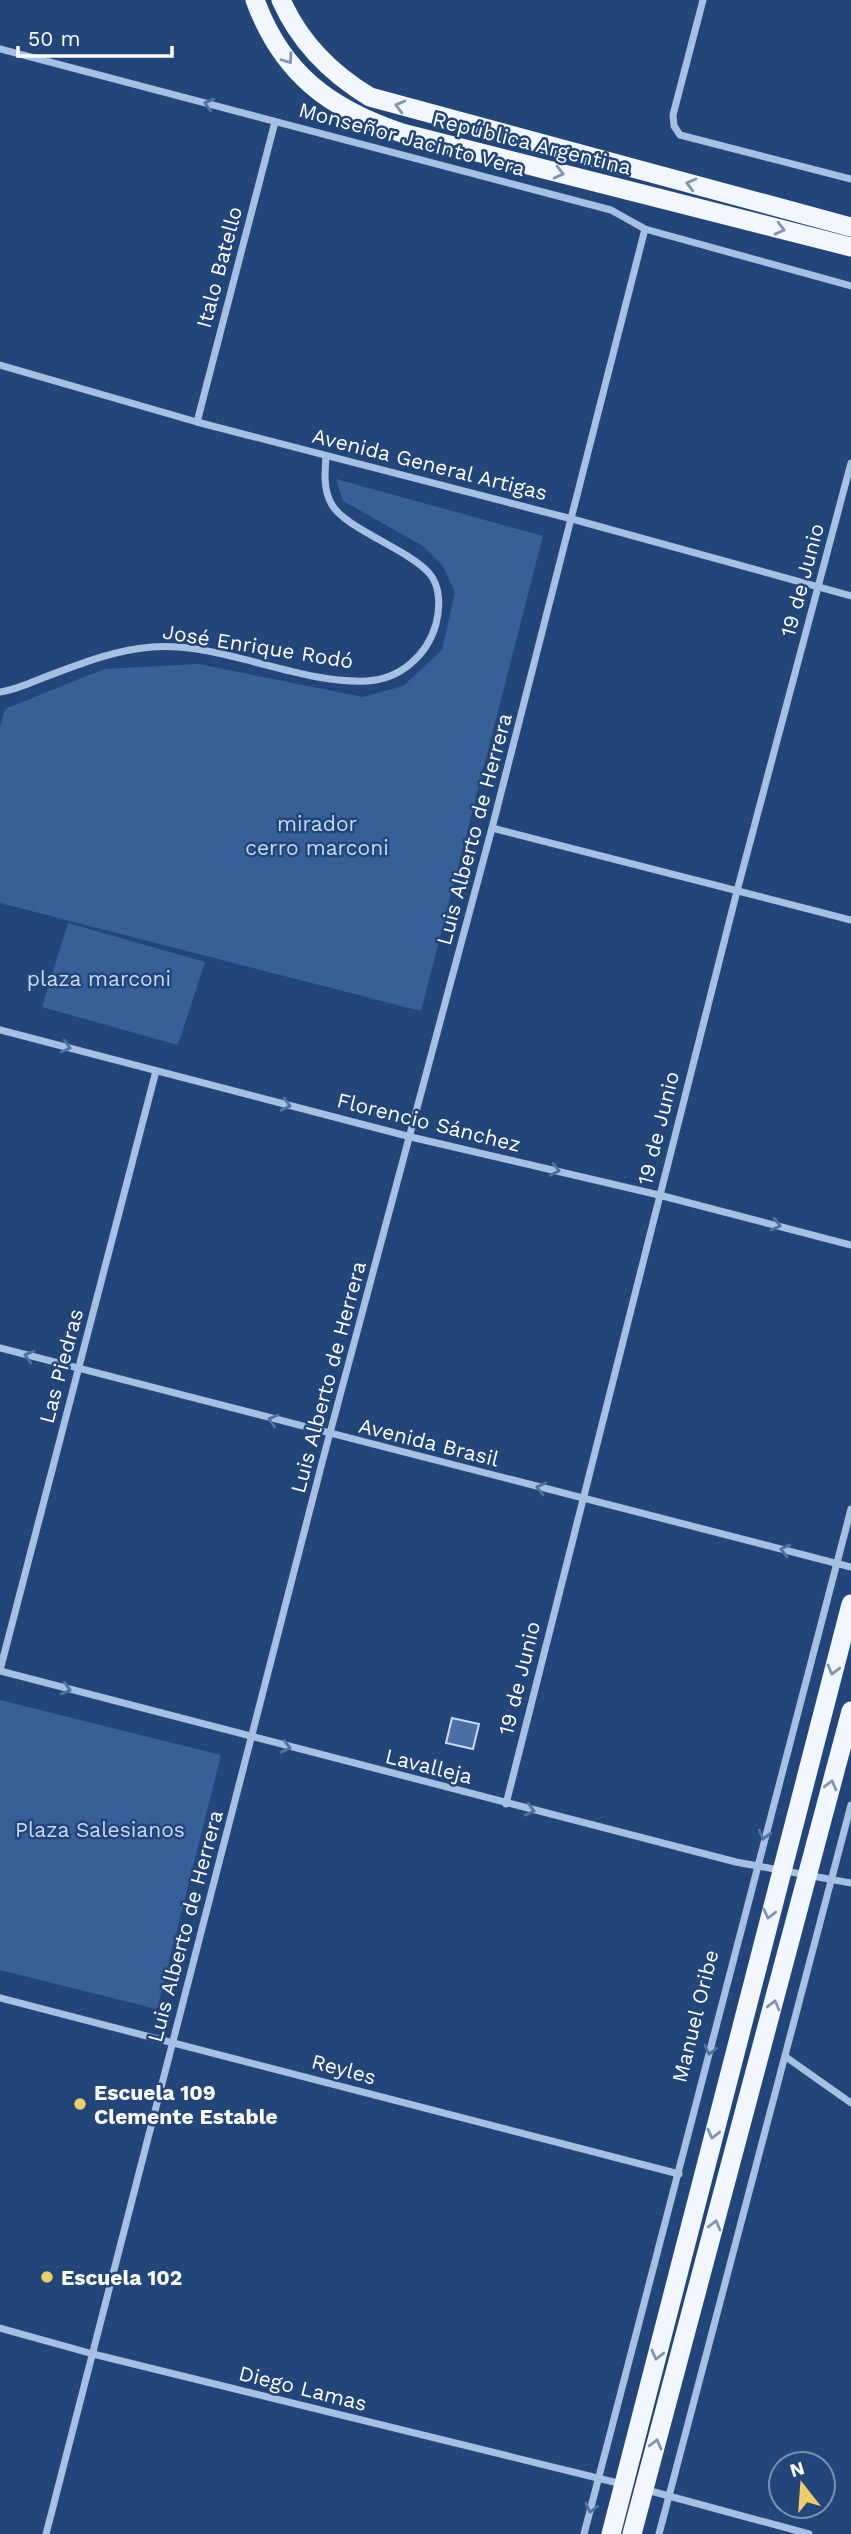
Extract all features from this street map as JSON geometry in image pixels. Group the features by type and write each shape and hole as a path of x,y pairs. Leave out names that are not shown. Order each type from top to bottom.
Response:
{"highway":[{"name":"República Argentina","path":"255,0 274,40 299,74 330,101 359,119 401,133 851,247"},
{"name":"República Argentina","path":"281,0 304,43 338,78 369,97 851,228"},
{"path":"632,2534 634,2487 780,1869 851,1604"},
{"path":"611,2534 634,2487 810,1874 851,1711"}],"street":[{"path":"703,0 673,115 674,126 687,139 851,178"},
{"name":"Monseñor Jacinto Vera","path":"0,49 611,210 645,229 851,286"},
{"name":"Italo Batello","path":"197,422 275,122"},
{"name":"Luis Alberto de Herrera","path":"46,2534 330,1435 492,828 645,229"},
{"name":"Avenida General Artigas","path":"0,365 197,422 572,519 851,596"},
{"name":"José Enrique Rodó","path":"0,692 88,660 121,651 154,647 192,649 325,676 367,681 387,677 411,665 428,646 436,624 439,606 436,587 430,574 405,554 345,519 332,506 326,491 326,456"},
{"name":"19 de Junio","path":"506,1804 581,1498 737,891 851,463"},
{"path":"492,828 851,920"},
{"name":"Florencio Sánchez","path":"0,1030 411,1137 659,1195 851,1245"},
{"name":"Las Piedras","path":"0,1670 156,1071"},
{"name":"Avenida Brasil","path":"0,1348 851,1567"},
{"name":"Manuel Oribe","path":"584,2534 679,2174 756,1865 851,1509"},
{"name":"Lavalleja","path":"0,1670 506,1804 756,1865 851,1883"},
{"path":"812,1749 838,1757"},
{"path":"659,2534 851,1805"},
{"name":"Reyles","path":"0,1998 679,2174"},
{"path":"786,2057 851,2103"},
{"name":"Diego Lamas","path":"0,2328 93,2354 634,2487 808,2534"}],"green space":[{"name":"mirador cerro marconi","path":"336,479 543,536 421,1011 0,903 0,727 5,709 104,669 198,664 363,697 403,686 442,650 455,592 443,566 423,546 343,501"},
{"name":"plaza marconi","path":"68,923 205,962 178,1045 42,1007"},
{"name":"Plaza Salesianos","path":"0,1700 221,1755 157,2009 0,1970"}],"building":[{"path":"452,1718 479,1724 473,1749 446,1743"}],"place":[{"name":"Escuela 109 Clemente Estable","path":"80,2104"},
{"name":"Escuela 102","path":"47,2277"}]}
